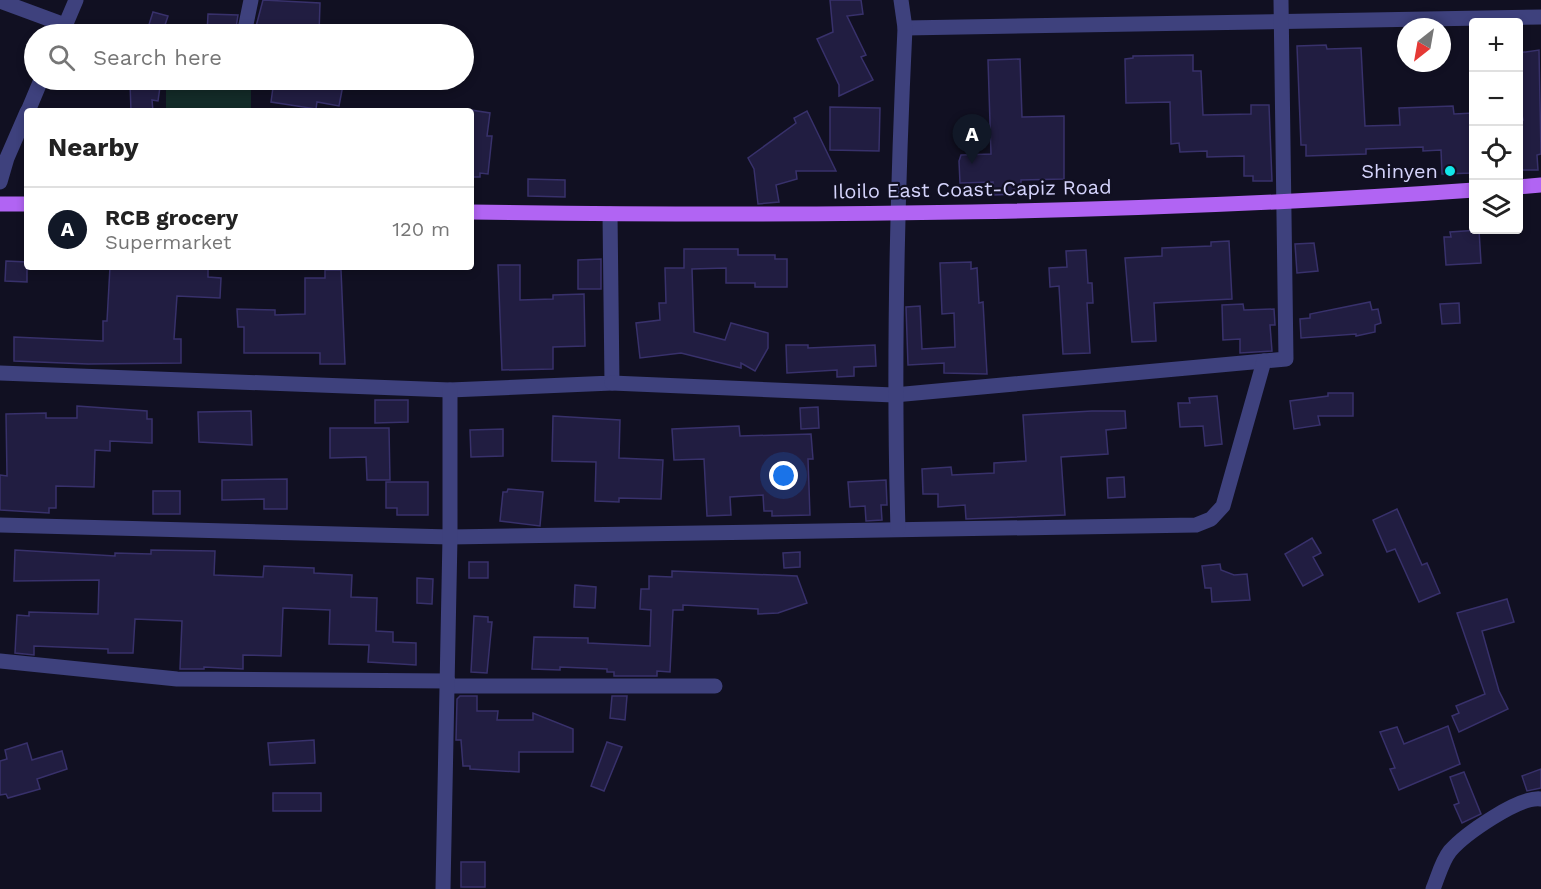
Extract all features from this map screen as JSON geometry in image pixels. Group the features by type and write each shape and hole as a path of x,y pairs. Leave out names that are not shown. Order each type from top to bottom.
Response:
{"main road":[{"path":"1523,187 1541,185"},
{"name":"Iloilo East Coast-Capiz Road","path":"474,212 897,213 1283,204 1469,190"},
{"path":"0,204 24,204"}],"street":[{"path":"66,24 76,0"},
{"path":"246,24 250,0"},
{"path":"898,529 894,395 897,213 905,28 901,0"},
{"path":"0,373 450,390 612,383 894,395 1286,359 1281,0"},
{"path":"0,1 50,24"},
{"path":"905,28 1541,16"},
{"path":"29,108 37,90"},
{"path":"0,182 7,158 24,119"},
{"path":"610,214 612,383"},
{"path":"0,525 450,537 1196,525 1211,519 1223,506 1264,362"},
{"path":"443,889 448,683 450,390"},
{"path":"0,661 177,679 715,686"},
{"path":"1432,889 1449,852 1469,834 1511,808 1533,798 1541,799"}],"green space":[{"path":"166,90 251,90 251,108 166,108"}],"building":[{"path":"263,0 320,3 319,24 257,24"},
{"path":"830,0 861,0 863,14 847,16 866,55 861,57 873,80 839,96 839,85 817,39 833,32"},
{"path":"153,12 168,16 165,24 149,24"},
{"path":"208,14 238,15 237,24 208,24"},
{"path":"1326,45 1327,49 1361,48 1365,126 1400,125 1399,108 1453,106 1454,114 1469,113 1469,173 1442,174 1441,150 1423,151 1423,147 1366,149 1366,154 1306,156 1306,145 1301,145 1297,46"},
{"path":"1539,50 1541,154 1537,155 1538,170 1523,170 1523,52"},
{"path":"1193,55 1193,71 1201,71 1203,115 1251,114 1251,105 1269,105 1272,181 1253,181 1253,176 1244,176 1244,156 1207,157 1207,151 1180,152 1179,143 1171,144 1170,102 1126,103 1125,59 1133,58 1133,56"},
{"path":"1020,59 1022,117 1064,116 1064,179 1021,180 1021,194 994,195 993,182 960,183 959,161 961,155 991,154 988,60"},
{"path":"130,90 160,90 158,101 152,100 153,108 131,108"},
{"path":"273,90 342,90 339,106 317,102 316,108 310,108 271,102"},
{"path":"830,107 880,108 879,151 830,150"},
{"path":"474,110 490,113 487,136 492,136 488,174 480,173 480,177 474,177"},
{"path":"807,111 836,171 796,171 797,179 776,185 779,202 758,204 754,169 748,158 796,123 794,118"},
{"path":"528,179 565,180 565,197 528,196"},
{"path":"1469,231 1469,234 1479,234 1481,263 1446,265 1444,237 1451,237 1450,232"},
{"path":"1229,241 1232,299 1154,303 1156,341 1132,342 1125,258 1162,256 1162,248 1211,246 1211,242"},
{"path":"1314,243 1318,271 1297,273 1295,244"},
{"path":"684,249 738,249 738,255 775,255 775,259 787,259 787,287 755,287 755,283 726,283 726,268 692,269 694,332 725,340 731,323 768,333 768,348 755,371 741,363 741,368 681,353 640,358 636,323 660,320 659,303 666,303 665,268 684,268"},
{"path":"1086,250 1088,283 1092,283 1093,303 1087,303 1090,353 1063,354 1059,286 1050,287 1049,268 1067,267 1066,251"},
{"path":"601,259 601,289 578,289 578,260"},
{"path":"6,261 24,262 27,282 5,281"},
{"path":"971,262 971,269 977,268 979,303 983,302 987,374 944,373 944,363 908,365 906,307 920,306 922,349 955,347 954,313 942,314 940,263"},
{"path":"498,265 520,265 520,300 553,299 553,295 584,294 585,346 553,347 553,369 502,370"},
{"path":"110,270 208,270 208,277 221,278 220,298 177,296 174,339 181,339 181,363 88,364 14,361 14,337 103,341 103,321 107,321"},
{"path":"325,270 341,270 345,364 320,364 320,353 244,353 244,327 238,327 237,309 275,310 275,315 305,314 305,278 325,278"},
{"path":"1370,302 1372,310 1378,309 1381,323 1375,325 1375,332 1356,336 1356,334 1301,338 1300,319 1310,318 1310,314"},
{"path":"1459,303 1460,323 1442,324 1440,304"},
{"path":"1243,304 1244,310 1274,309 1275,325 1270,325 1272,351 1240,353 1240,339 1223,340 1222,305"},
{"path":"786,345 808,345 808,348 875,345 876,366 854,367 854,376 837,377 837,370 787,373"},
{"path":"1328,393 1353,393 1353,416 1318,416 1320,425 1294,429 1290,401 1328,396"},
{"path":"1217,396 1222,444 1205,446 1203,426 1180,427 1178,403 1190,403 1189,398"},
{"path":"375,400 408,400 408,422 375,423"},
{"path":"77,406 147,411 147,419 152,419 152,443 110,441 110,451 95,450 94,487 56,486 56,508 49,508 49,513 0,510 0,475 7,476 6,414 46,413 46,418 77,418"},
{"path":"818,407 819,428 801,429 800,408"},
{"path":"251,411 252,445 199,442 198,412"},
{"path":"1125,411 1126,428 1106,430 1108,454 1061,457 1065,515 966,519 965,505 938,507 938,494 923,494 922,469 951,467 952,475 994,473 994,463 1026,461 1023,415"},
{"path":"553,416 620,420 619,458 663,460 661,499 619,498 619,502 595,501 596,462 552,461"},
{"path":"739,426 740,436 811,434 813,459 808,459 810,515 772,516 772,511 764,511 763,495 730,497 731,515 707,516 704,459 674,460 672,429"},
{"path":"330,428 389,428 390,480 367,480 366,457 330,458"},
{"path":"503,429 503,456 471,457 470,430"},
{"path":"1124,477 1125,497 1108,498 1107,478"},
{"path":"287,479 287,509 264,509 264,499 222,500 222,480"},
{"path":"886,480 887,505 881,505 882,520 866,521 865,506 850,507 848,482"},
{"path":"386,482 428,482 428,515 397,515 397,508 386,508"},
{"path":"508,489 543,492 540,526 500,521 503,492 507,492"},
{"path":"153,491 180,491 180,514 153,514"},
{"path":"1397,509 1422,565 1427,563 1440,593 1419,602 1395,549 1387,552 1373,520"},
{"path":"1312,538 1321,553 1313,557 1323,575 1303,586 1285,554"},
{"path":"15,550 115,556 115,553 151,554 151,550 215,551 214,575 263,577 264,566 314,568 314,573 352,575 351,597 377,598 376,631 393,632 393,642 416,643 416,665 368,662 369,645 329,644 330,610 283,608 281,656 243,655 243,669 204,667 204,669 180,669 182,621 135,619 133,653 108,653 108,649 34,646 34,655 15,653 17,615 29,616 29,612 98,614 99,580 14,581"},
{"path":"800,552 800,567 784,568 783,553"},
{"path":"469,562 488,562 488,578 469,578"},
{"path":"1220,564 1221,570 1234,575 1247,574 1250,600 1212,602 1211,588 1205,588 1202,566"},
{"path":"672,571 797,576 807,603 778,613 758,614 758,609 683,605 683,610 673,610 670,672 657,671 657,676 614,676 614,672 607,672 607,669 560,667 560,670 532,669 534,637 588,638 588,643 650,646 651,610 640,609 641,589 649,589 649,576 672,577"},
{"path":"417,578 433,579 432,604 417,603"},
{"path":"575,585 596,587 595,608 574,607"},
{"path":"1507,599 1514,622 1482,631 1499,691 1508,709 1459,732 1452,716 1459,713 1456,706 1485,694 1457,613"},
{"path":"474,616 488,617 488,622 492,622 487,673 471,672"},
{"path":"460,696 477,696 477,711 498,711 497,720 533,720 533,713 573,729 573,752 519,752 519,772 470,769 470,766 463,766 461,740 456,740 457,699"},
{"path":"612,696 627,696 625,720 610,718"},
{"path":"1448,726 1460,764 1399,790 1390,769 1395,768 1380,732 1397,727 1404,744"},
{"path":"314,740 315,763 270,765 268,743"},
{"path":"607,742 622,747 604,791 591,786"},
{"path":"27,743 32,760 62,751 67,769 37,779 40,789 8,798 6,794 0,795 0,761 7,759 5,750"},
{"path":"1541,769 1541,788 1527,791 1522,776"},
{"path":"1464,772 1481,814 1462,823 1454,805 1459,803 1450,777"},
{"path":"273,793 321,793 321,811 273,811"},
{"path":"461,862 485,862 485,887 461,887"}],"place":[{"name":"RCB grocery","path":"972,164"},
{"name":"Shinyen","path":"1450,171"}]}
